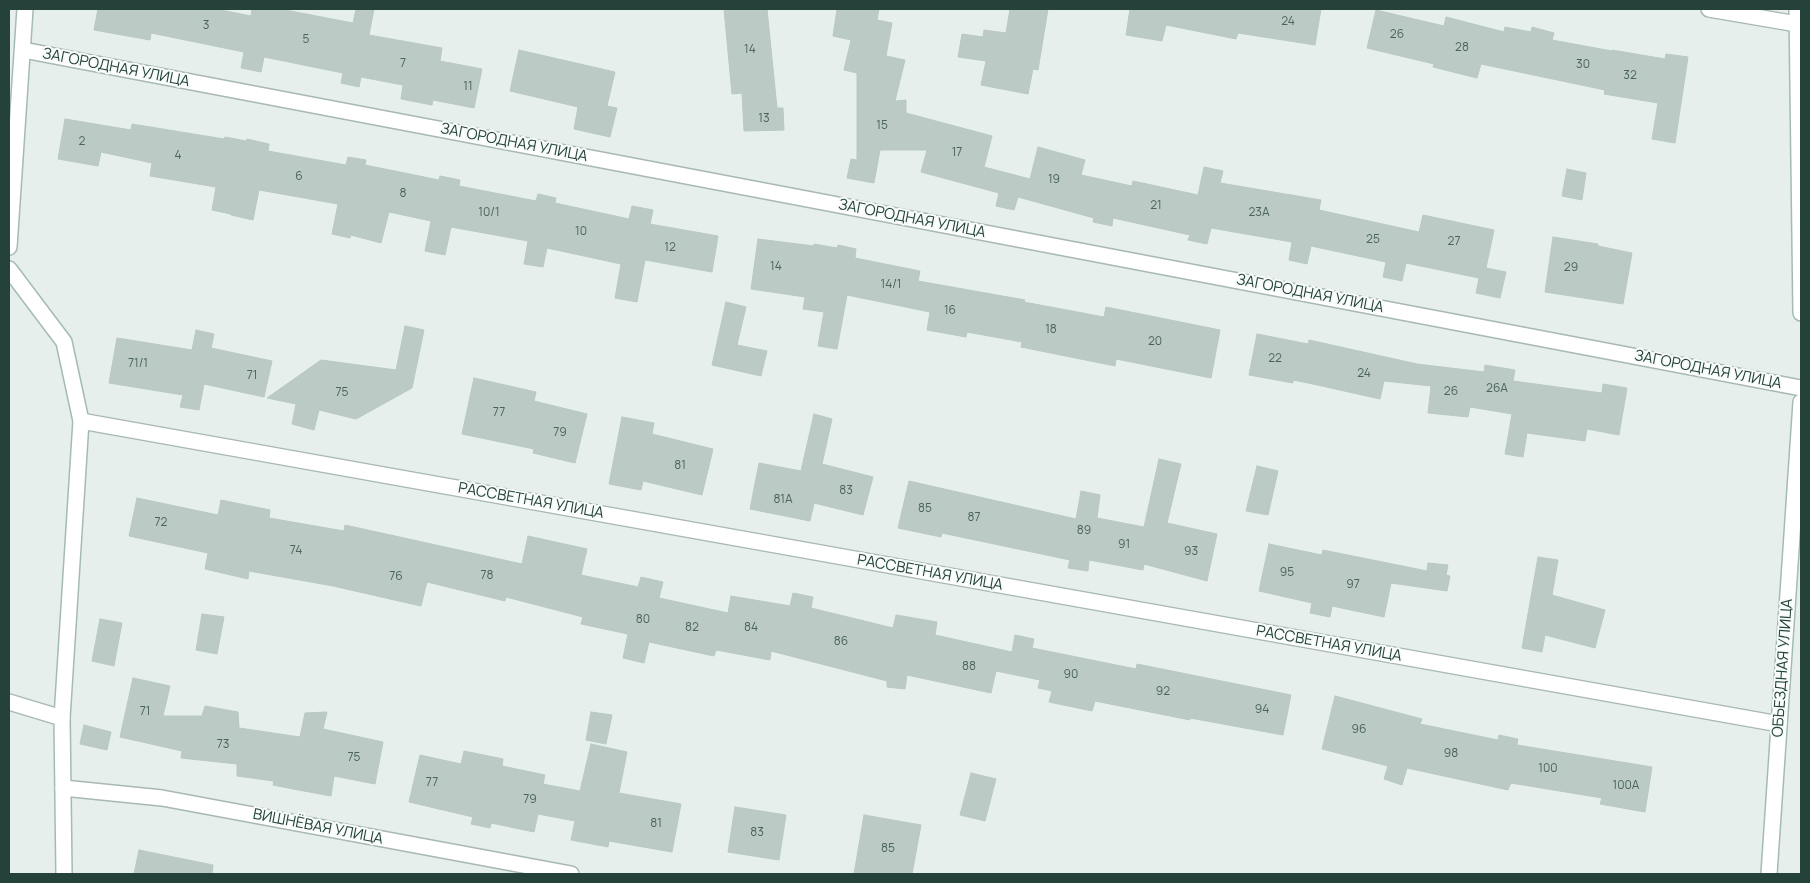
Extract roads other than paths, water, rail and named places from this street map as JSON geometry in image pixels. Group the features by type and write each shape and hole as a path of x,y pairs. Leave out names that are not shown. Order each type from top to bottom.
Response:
{"street":[{"path":"9,247 25,9"},
{"path":"1710,9 1797,16 1801,312"},
{"name":"ЗАГОРОДНАЯ УЛИЦА","path":"23,50 1801,388"},
{"path":"9,269 64,342 81,421 62,718 64,874"},
{"name":"ОБЪЕЗДНАЯ УЛИЦА","path":"1769,874 1801,402"},
{"name":"РАССВЕТНАЯ УЛИЦА","path":"81,421 1779,724"},
{"path":"9,702 62,718"},
{"name":"ВИШНЁВАЯ УЛИЦА","path":"63,788 162,798 571,874"}]}
